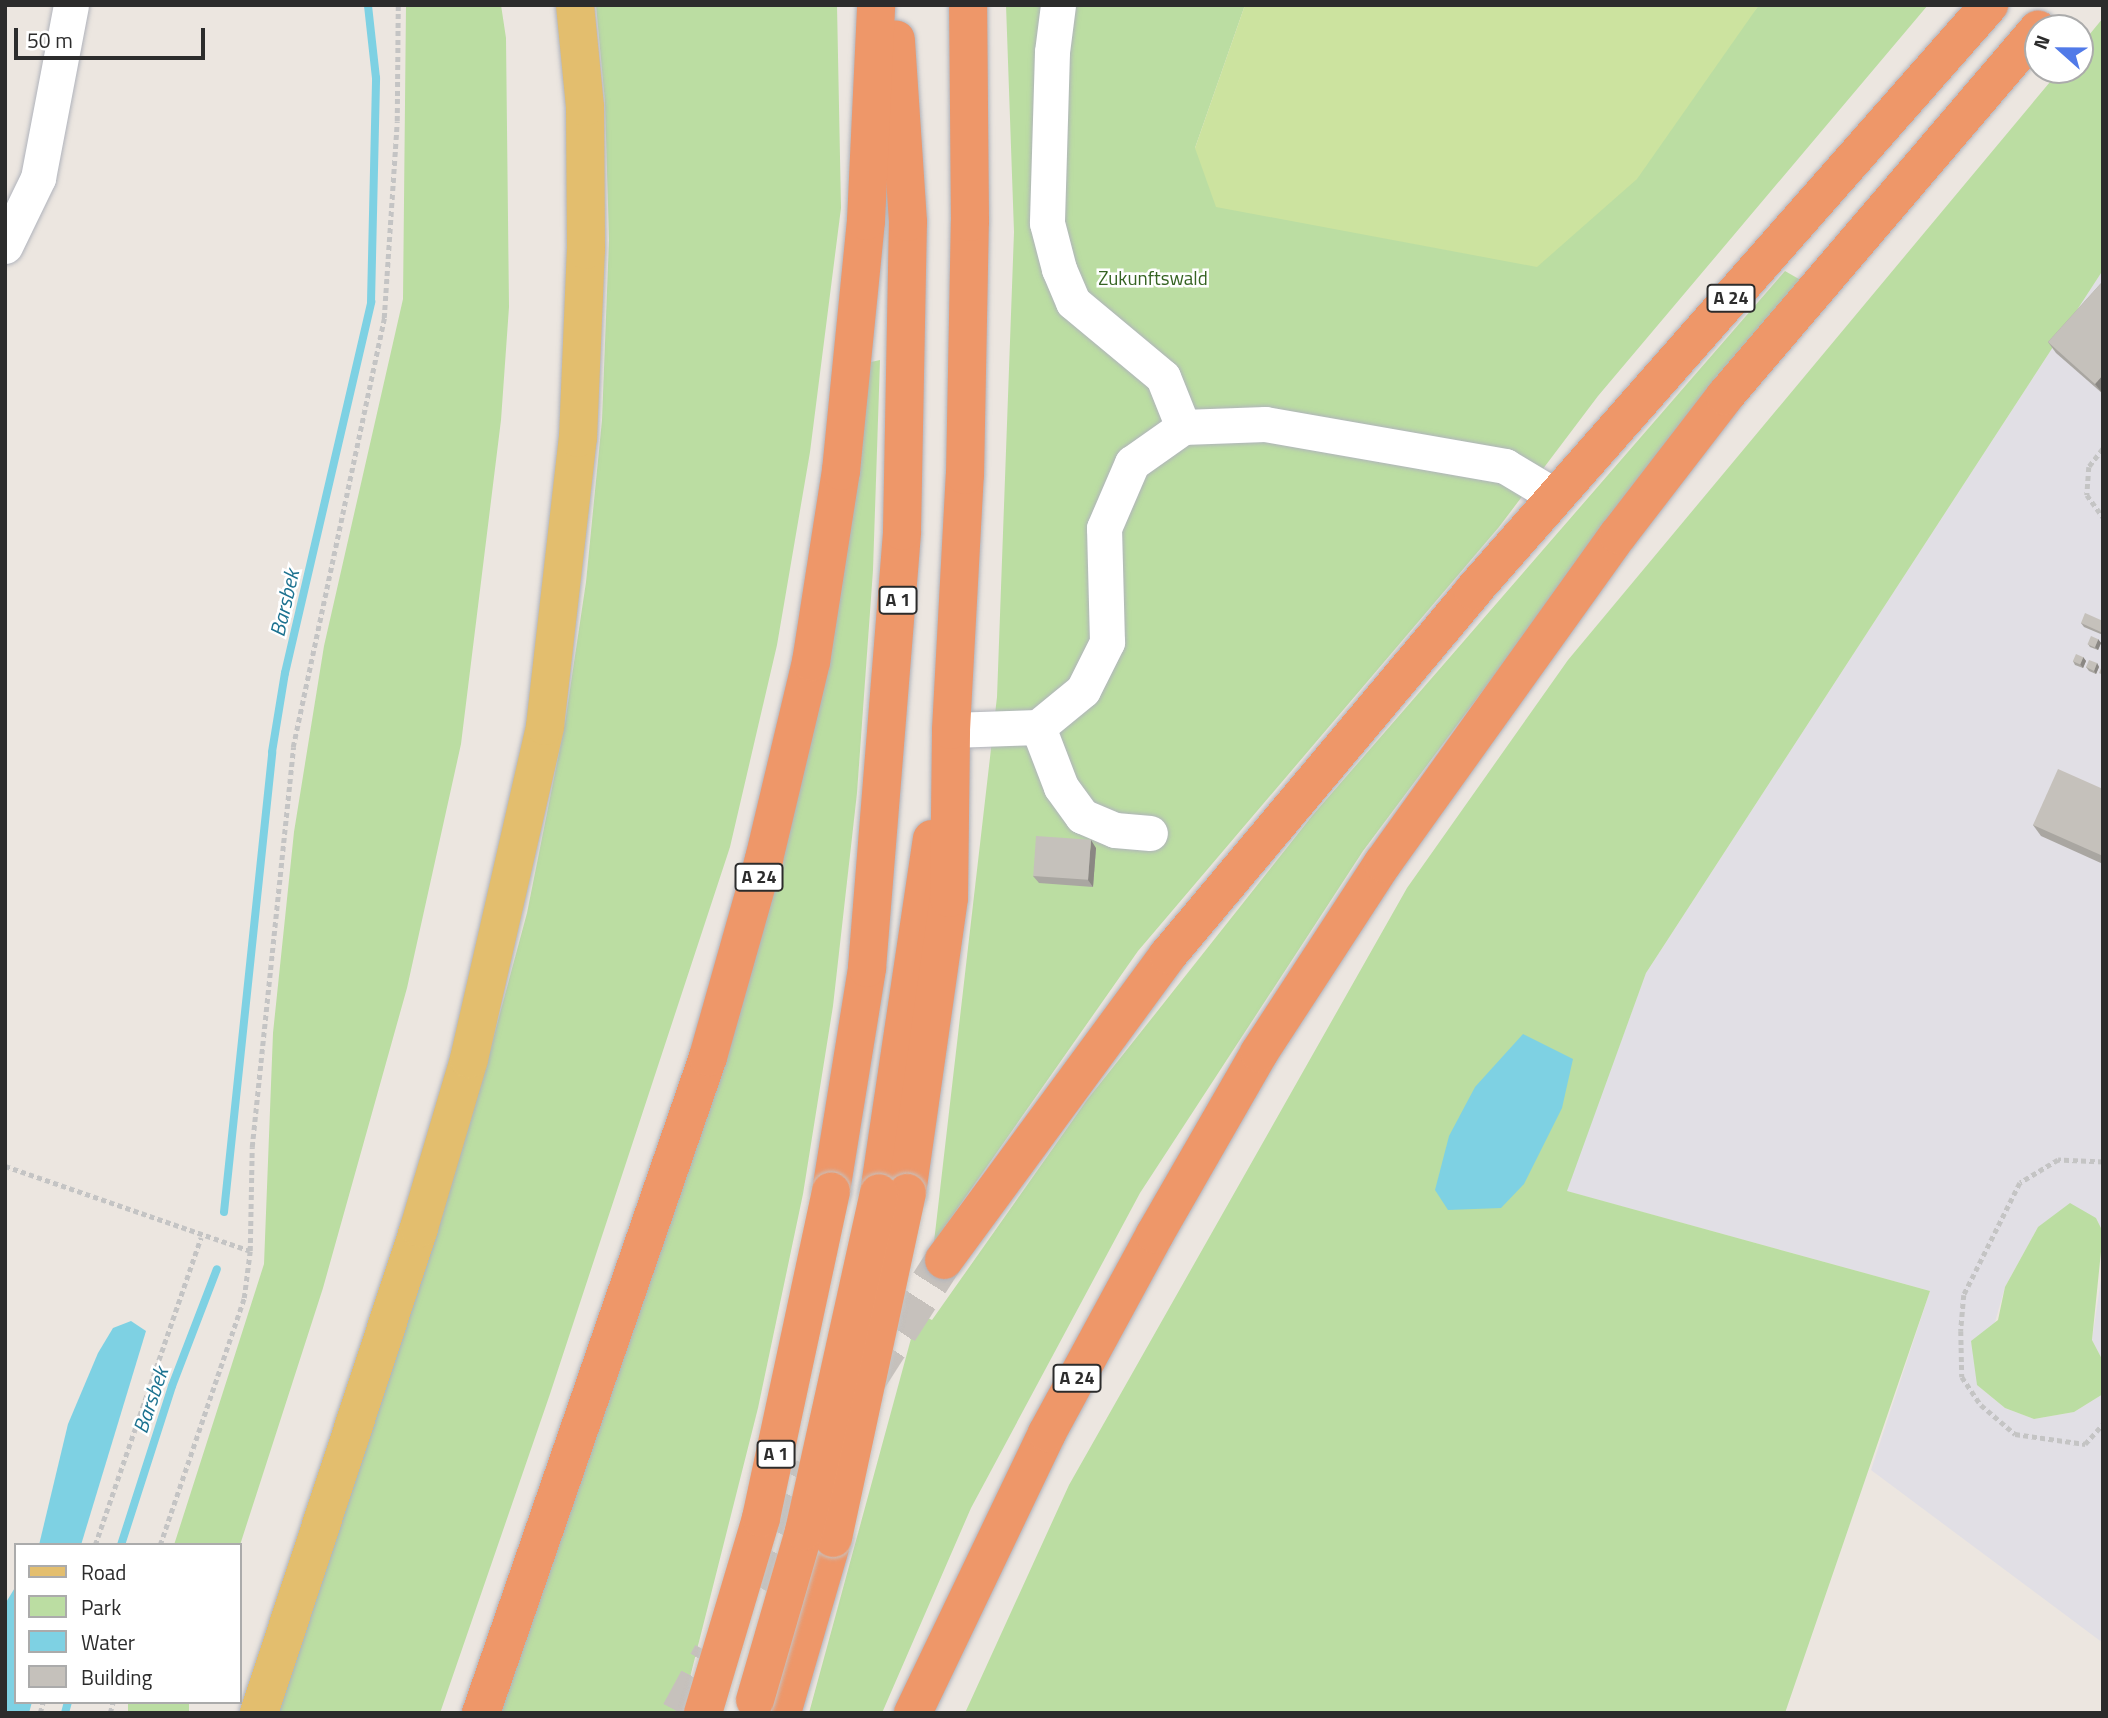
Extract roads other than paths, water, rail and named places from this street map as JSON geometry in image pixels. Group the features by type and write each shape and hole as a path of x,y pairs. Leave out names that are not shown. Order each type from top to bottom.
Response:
{"highway":[{"name":"A 24","path":"481,1713 708,1057 764,859 811,662 841,471 866,221 876,5"},
{"name":"A 1","path":"703,1713 764,1504 831,1191 867,968 902,531 908,222 894,5"},
{"name":"A 1","path":"763,1709 833,1538 893,1193 949,898 951,730 965,475 970,222 968,5"},
{"name":"A 24","path":"944,1260 1168,955 1555,496 1989,5"},
{"name":"A 24","path":"913,1713 1047,1433 1155,1234 1259,1054 1384,863 1618,535 1725,396 2024,47"},
{"name":"A 1","path":"763,1709 804,1531 893,1193"}],"main road":[{"path":"259,1713 419,1228 469,1059 545,726 563,589 581,384 585,107 575,5"}],"street":[{"path":"5,246 38,178 71,5"},
{"path":"1058,5 1052,52 1047,223 1059,269 1073,302 1163,377 1183,427"},
{"path":"951,730 1038,727 1083,690 1107,642 1104,528 1132,463 1183,427 1265,424 1504,466 1555,496"},
{"path":"1038,727 1061,787 1082,816 1115,830 1150,834"}],"water":[{"path":"1523,1034 1573,1059 1562,1108 1524,1184 1501,1208 1448,1210 1435,1190 1449,1136 1475,1087"},
{"path":"131,1321 146,1331 82,1543 39,1543 68,1424 98,1353 113,1328"},
{"path":"14,1589 14,1704 31,1704 29,1713 5,1713 5,1604"}],"waterway":[{"name":"Barsbek","path":"224,1212 272,752 285,673 371,302 376,78 368,5"},
{"name":"Barsbek","path":"122,1543 172,1386 217,1269"},
{"name":"Barsbek","path":"65,1713 67,1704"}],"tunnel":[{"path":"868,1379 944,1260"},
{"path":"750,1582 813,1470"},
{"path":"680,1713 712,1654"}],"park label":[{"name":"Zukunftswald","path":"1153,278"}]}
